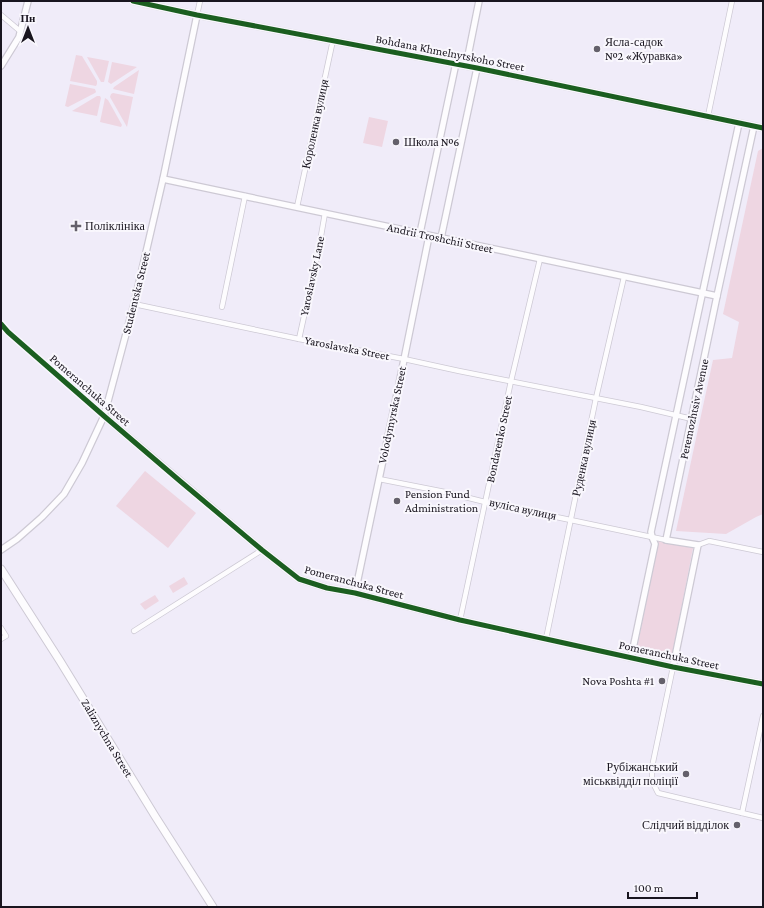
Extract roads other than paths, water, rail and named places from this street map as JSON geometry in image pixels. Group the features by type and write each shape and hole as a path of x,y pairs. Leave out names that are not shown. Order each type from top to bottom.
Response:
{"main road":[{"name":"Zaliznychna Street","path":"1,570 60,661 213,907"}],"street":[{"path":"1,66 19,37 28,1"},
{"name":"Bohdana Khmelnytskoho Street","path":"133,1 197,15 477,68 763,128"},
{"name":"Studentska Street","path":"1,550 42,518 64,494 82,463 104,416 134,304 163,179 200,1"},
{"path":"466,66 479,1"},
{"path":"708,116 732,1"},
{"path":"1,15 20,31"},
{"name":"Короленка вулиця","path":"297,207 333,40"},
{"path":"420,233 456,64"},
{"path":"441,238 477,68"},
{"name":"Peremozhtsiv Avenue","path":"632,658 656,544 651,532 739,123"},
{"name":"Peremozhtsiv Avenue","path":"666,540 754,126"},
{"name":"Andrii Troshchii Street","path":"163,179 717,296"},
{"path":"222,307 245,196"},
{"name":"Yaroslavsky Lane","path":"299,339 325,213"},
{"name":"Volodymyrska Street","path":"355,594 429,236"},
{"name":"Bondarenko Street","path":"460,620 511,381 540,259"},
{"name":"Руденка вулиця","path":"546,639 596,398 624,277"},
{"name":"Yaroslavska Street","path":"134,304 299,339 692,418"},
{"name":"Pomeranchuka Street","path":"1,324 8,332 104,416 262,550 299,578 327,588 460,620 673,667 763,684"},
{"name":"вуліса вулиця","path":"379,479 666,540"},
{"path":"666,540 698,545 709,540 763,552"},
{"path":"698,545 652,767 652,781 658,793 763,818"},
{"path":"134,631 262,550"},
{"path":"1,628 6,636 1,639"},
{"path":"742,813 763,716"}],"place":[{"name":"Ясла-садок №2 «Журавка»","path":"597,49"},
{"name":"Школа №6","path":"396,142"},
{"name":"Поліклініка","path":"76,226"},
{"name":"Pension Fund Administration","path":"397,501"},
{"name":"Nova Poshta #1","path":"662,681"},
{"name":"Рубіжанський міськвідділ поліції","path":"686,774"},
{"name":"Слідчий відділок","path":"737,825"}]}
